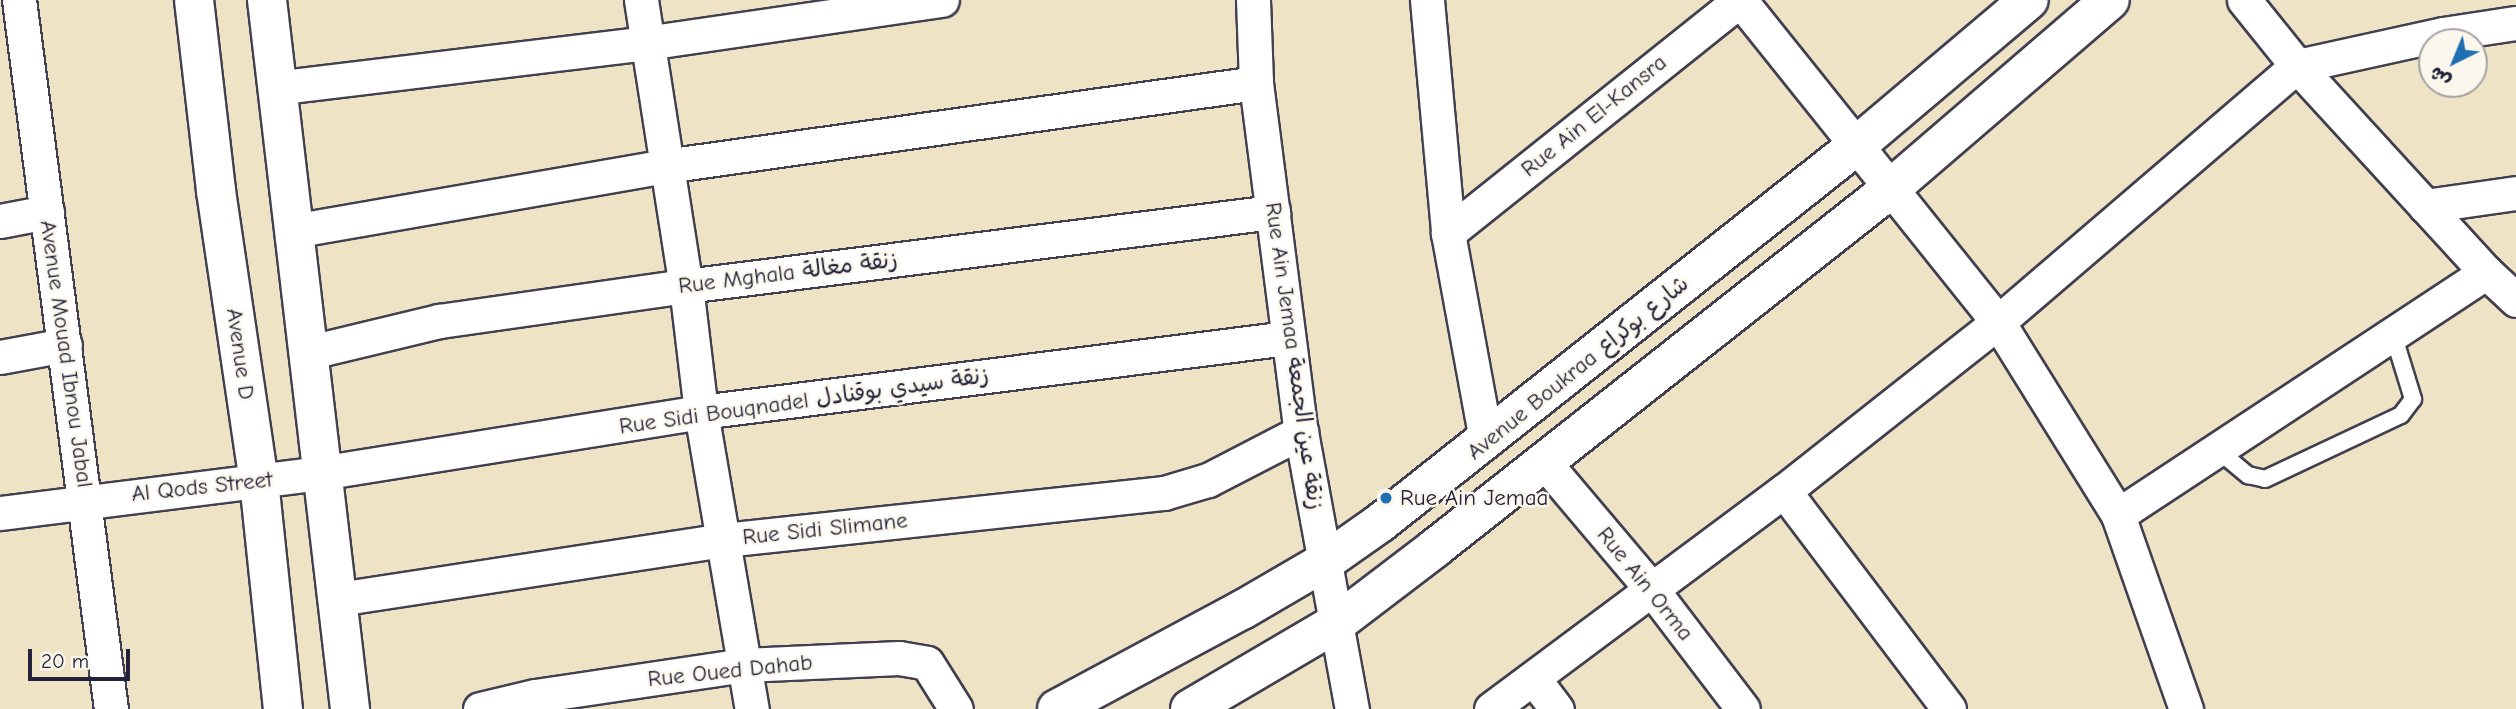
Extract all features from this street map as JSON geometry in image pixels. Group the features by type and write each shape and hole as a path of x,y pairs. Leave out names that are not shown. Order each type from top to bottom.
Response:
{"street":[{"name":"Avenue Mouad Ibnou Jabal","path":"19,0 85,500 103,708"},
{"name":"Avenue D","path":"194,0 216,191 259,481 283,709"},
{"path":"267,0 306,354 350,709"},
{"path":"641,0 686,286 701,412 752,709"},
{"path":"275,88 646,43 942,0"},
{"name":"Rue Ain Jemaa زنقة عين الجمعة","path":"1253,0 1256,83 1301,432 1352,709"},
{"path":"1427,0 1448,233 1486,441"},
{"path":"1740,0 1889,190 1998,322 2118,516 2178,707"},
{"name":"Rue Ain El-Kansra","path":"1448,233 1740,0"},
{"name":"Avenue Boukraa شارع بوكراع","path":"1057,709 1326,561 1486,441 1856,146 2029,0"},
{"path":"1190,709 1338,622 1889,190 2110,0"},
{"path":"2244,0 2297,66 2486,272 2516,300"},
{"path":"1491,709 1653,591 1998,322 2297,66 2443,34 2516,23"},
{"path":"293,231 665,166 1256,83"},
{"path":"2425,206 2516,193"},
{"path":"0,221 47,212"},
{"name":"Rue Mghala زنقة مغالة","path":"306,354 439,321 686,286 1273,212"},
{"path":"2118,516 2486,272"},
{"name":"Rue Sidi Bouqnadel زنقة سيدي بوقنادل","path":"320,473 701,412 1288,338"},
{"path":"0,356 65,345"},
{"name":"Rue Sidi Slimane","path":"338,599 724,540 1164,493 1208,480 1301,432"},
{"name":"Rue Ain Orma","path":"1544,462 1653,591 1743,709"},
{"name":"Al Qods Street","path":"0,513 85,500 320,473"},
{"path":"1784,491 1949,709"},
{"name":"Rue Oued Dahab","path":"480,709 535,696 744,665 899,658 927,663 956,709"},
{"path":"1534,679 1557,709"}],"lane":[{"path":"2219,451 2248,475 2265,479 2400,415 2413,399 2392,334"}],"place":[{"name":"Rue Ain Jemaa","path":"1386,498"}]}
